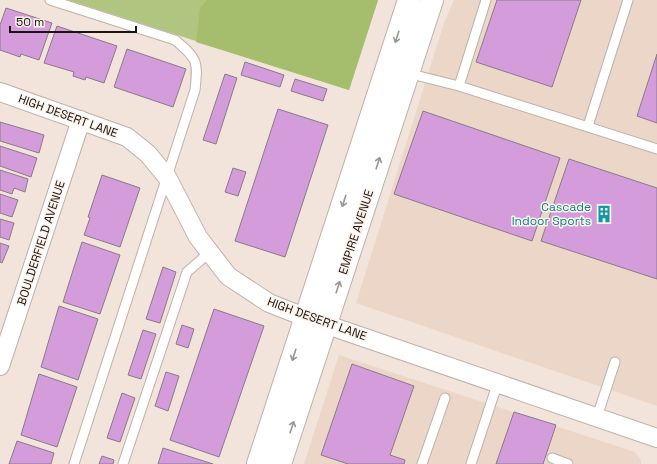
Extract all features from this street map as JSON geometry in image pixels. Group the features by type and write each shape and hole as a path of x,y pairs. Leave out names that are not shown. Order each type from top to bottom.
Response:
{"highway":[{"name":"EMPIRE AVENUE","path":"280,464 316,321 409,0"},
{"path":"414,51 414,21 421,0"},
{"name":"EMPIRE AVENUE","path":"258,464 316,321 407,73 432,0"}],"street":[{"name":"HIGH DESERT LANE","path":"0,92 82,120 126,137 148,154 167,177 198,237 228,276 269,303 316,321 498,382 657,438"},
{"name":"BOULDERFIELD AVENUE","path":"0,366 82,120"}],"lane":[{"path":"50,0 175,40 190,52 198,67 195,90 74,464"},
{"path":"460,86 486,0"},
{"path":"588,126 628,0"},
{"path":"407,73 460,86 657,149"},
{"path":"123,464 187,272 210,252"},
{"path":"597,417 615,362"},
{"path":"471,464 498,382"},
{"path":"422,464 444,398"},
{"path":"552,458 568,464"}],"shaded area":[{"path":"454,0 657,0 657,406 356,303 444,23"},
{"path":"339,355 635,452 641,460 641,464 304,464"}],"green space":[{"path":"68,0 378,0 349,90"},
{"path":"207,0 378,0 349,90 196,42 200,8"}],"building":[{"path":"497,0 581,0 552,87 476,62"},
{"path":"6,8 52,23 39,60 21,54 20,57 0,50 0,25"},
{"path":"57,26 117,46 104,83 86,77 85,80 73,76 74,72 44,63"},
{"path":"127,49 186,69 173,107 114,87"},
{"path":"657,54 657,123 637,116"},
{"path":"245,62 284,75 280,87 241,75"},
{"path":"225,74 237,78 216,144 203,140"},
{"path":"295,79 327,89 323,101 291,91"},
{"path":"278,109 328,125 285,257 235,241"},
{"path":"423,111 560,158 532,241 394,194"},
{"path":"0,122 44,135 39,153 0,141"},
{"path":"0,146 37,158 31,177 0,166"},
{"name":"Cascade Indoor Sports","path":"569,159 657,188 657,279 541,241"},
{"path":"233,168 246,172 238,196 225,192"},
{"path":"0,170 28,179 25,192 14,188 12,194 0,190"},
{"path":"102,175 140,188 120,247 84,235 90,218 88,217"},
{"path":"0,194 18,200 12,217 0,213"},
{"path":"0,219 14,223 9,240 0,237"},
{"path":"82,242 120,255 100,314 63,302"},
{"path":"0,243 9,246 2,263 0,262"},
{"path":"163,267 176,272 160,323 146,319"},
{"path":"59,306 98,319 78,380 41,367"},
{"path":"214,309 264,326 219,457 170,440"},
{"path":"182,325 194,329 188,348 176,344"},
{"path":"143,330 156,334 141,379 128,375"},
{"path":"352,364 414,386 390,455 405,460 404,464 348,464 321,455"},
{"path":"166,372 179,376 168,411 155,406"},
{"path":"39,374 77,387 57,447 21,435"},
{"path":"122,393 135,398 120,442 107,438"},
{"path":"514,412 556,425 543,464 496,464"},
{"path":"17,441 54,453 51,464 9,464"},
{"path":"163,448 213,464 158,464"},
{"path":"102,456 114,460 113,464 99,464"}],"place":[{"name":"Cascade Indoor Sports","path":"604,214"}]}
